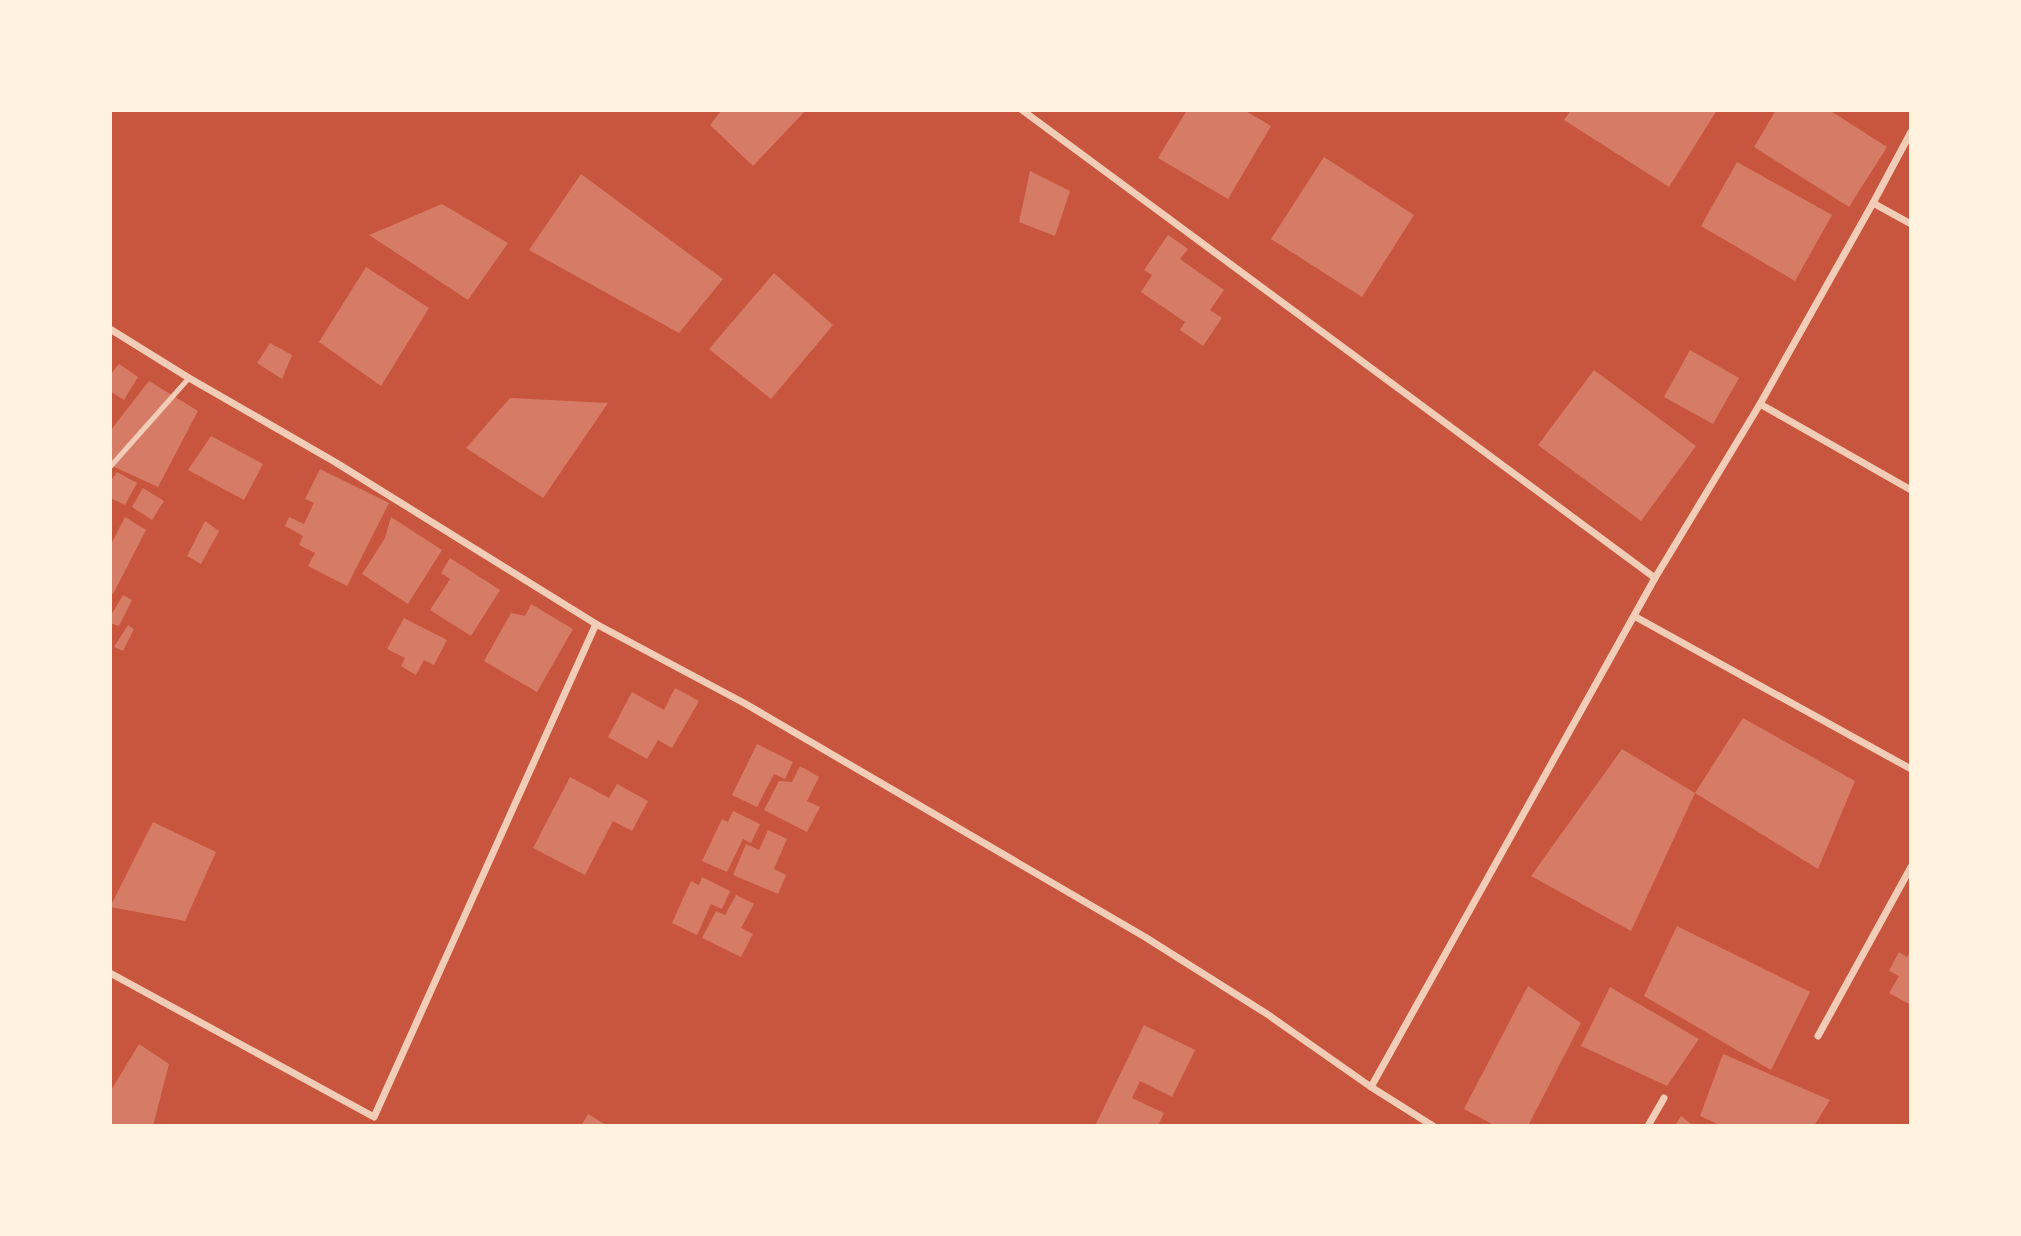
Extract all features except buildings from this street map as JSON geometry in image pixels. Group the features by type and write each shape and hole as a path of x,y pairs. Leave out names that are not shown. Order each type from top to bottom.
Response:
{"street":[{"path":"1022,110 1655,578"},
{"path":"1371,1087 1655,578 1760,404 1911,132"},
{"path":"1873,204 1911,225"},
{"path":"110,329 335,462 596,624 744,703 1145,937 1267,1014 1371,1087 1433,1126"},
{"path":"1760,404 1911,490"},
{"path":"1634,616 1911,769"},
{"path":"110,973 374,1116 596,624"},
{"path":"1818,1036 1911,867"},
{"path":"1648,1126 1664,1098"}],"lane":[{"path":"110,467 189,378"}]}
